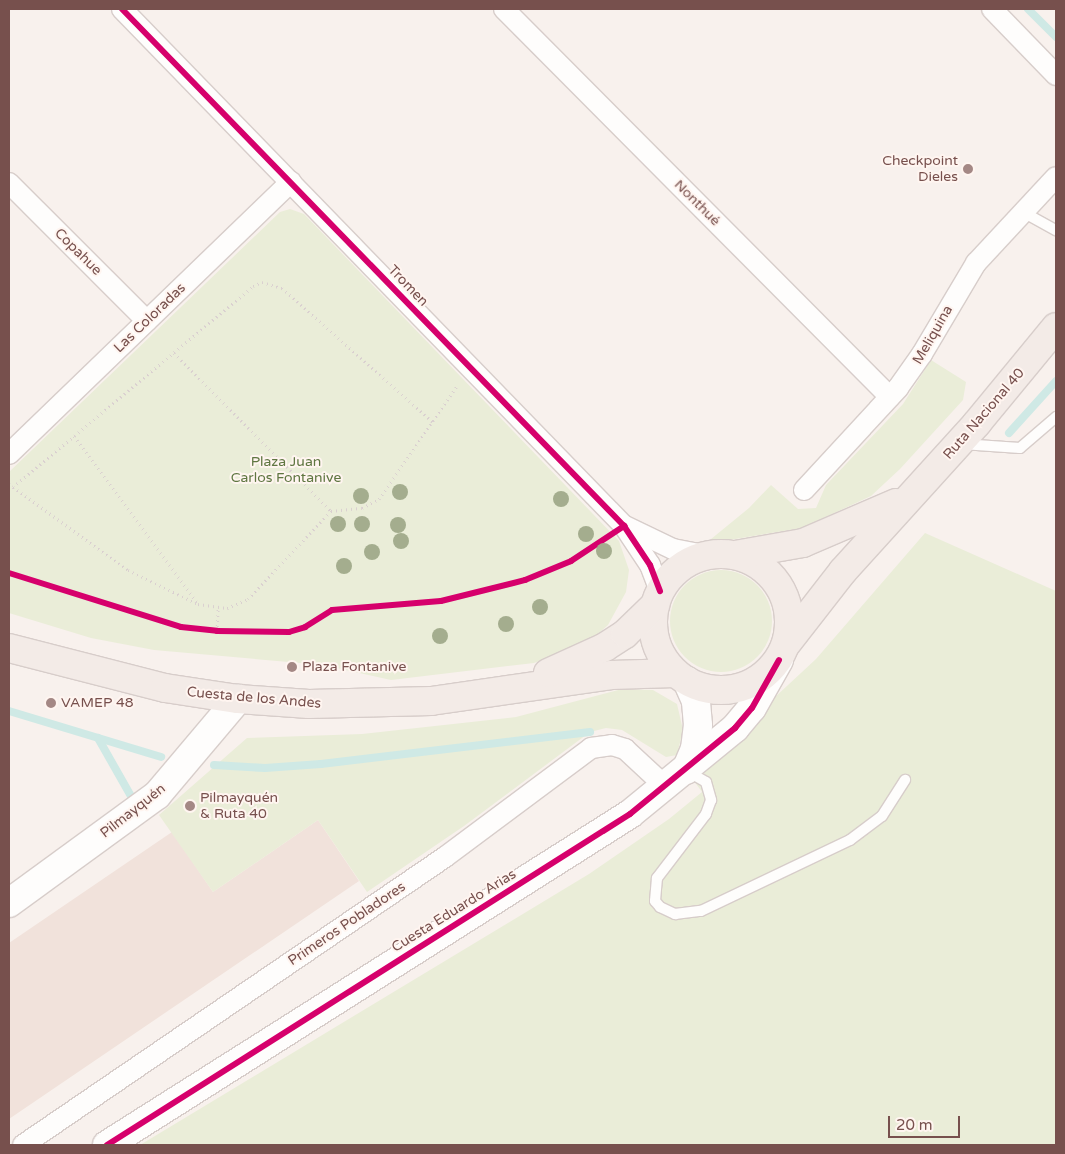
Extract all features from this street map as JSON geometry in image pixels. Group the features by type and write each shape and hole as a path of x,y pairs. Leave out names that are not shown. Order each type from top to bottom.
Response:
{"main road":[{"name":"Ruta Nacional 40","path":"782,653 827,589 906,498 959,443 1056,327"},
{"name":"Ruta Nacional 40","path":"735,555 779,549 816,538 906,498"},
{"path":"735,555 762,567 782,589 790,617 782,653 757,680 730,690 700,687 681,677 665,662 653,634 657,598 678,568 705,556 735,555"},
{"name":"Cuesta de los Andes","path":"504,690 605,647 625,634 657,598"},
{"name":"Cuesta de los Andes","path":"9,648 121,679 238,699 358,705 456,698 633,672 681,677"}],"street":[{"name":"Tromen","path":"122,9 624,526 650,565 657,598"},
{"name":"Nonthué","path":"504,9 890,398"},
{"path":"992,9 1056,75"},
{"name":"Meliquina","path":"804,490 890,398 914,367 976,263 1056,177"},
{"name":"Las Coloradas","path":"9,454 291,182"},
{"name":"Copahue","path":"9,183 147,321"},
{"name":"Tromen","path":"624,526 673,549 705,556"},
{"name":"Cuesta Eduardo Arias","path":"107,1145 598,835 676,779 744,718 782,653"},
{"path":"676,779 695,749 698,725 696,701 681,677"},
{"name":"Pilmayquén","path":"9,903 157,795 238,699"},
{"name":"Primeros Pobladores","path":"23,1145 445,857 591,748 612,745 625,749 676,779"}],"lane":[{"path":"1023,212 1056,230"},
{"path":"959,443 1020,448 1056,417"},
{"path":"676,779 706,782 711,800 706,814 657,878 655,901 675,914 701,911 850,840 882,816 905,780"}],"path":[{"path":"13,487 253,286 262,282 273,283 433,422"},
{"path":"174,353 331,511"},
{"path":"9,484 122,566 198,604 218,609 235,606 248,599 331,511 362,508 379,499 463,378"},
{"path":"74,436 198,604"},
{"path":"217,631 218,609"},
{"path":"209,631 226,632"}],"shaded area":[{"path":"318,820 359,881 9,1119 9,943 172,832 213,892"}],"green space":[{"name":"Plaza Juan Carlos Fontanive","path":"290,209 304,214 619,541 629,570 626,592 608,625 589,642 534,663 391,680 323,665 154,650 91,638 9,613 9,472 280,212"},
{"path":"931,360 966,382 963,400 900,469 871,496 802,528 705,544 749,508 771,485 798,509 816,508 826,485 903,404"},
{"path":"925,533 1056,591 1056,1145 140,1145 589,874 669,819 702,792 686,770 774,698 816,659"},
{"path":"721,570 741,574 757,585 768,601 772,621 768,641 757,657 741,668 721,672 701,668 685,657 674,641 670,621 674,601 685,585 701,574"},
{"path":"622,689 653,690 677,704 683,730 677,755 666,757 622,730 606,728 590,732 464,826 367,892 318,820 213,892 159,815 247,738 362,734 516,717"}],"waterway":[{"path":"1028,9 1056,37"},
{"path":"1009,433 1056,381"},
{"path":"9,711 161,757"},
{"path":"214,765 265,768 321,764 590,732"},
{"path":"98,738 136,805"}],"cycle path":[{"path":"122,9 624,526 650,565 660,591"},
{"path":"9,573 181,627 217,631 289,632 305,627 332,610 441,601 525,580 571,561 624,526"},
{"path":"107,1145 630,814 735,728 752,708 779,660"}],"place":[{"name":"Checkpoint Dieles","path":"968,169"},
{"name":"Plaza Fontanive","path":"292,667"},
{"name":"VAMEP 48","path":"51,703"},
{"name":"Pilmayquén & Ruta 40","path":"190,806"}]}
